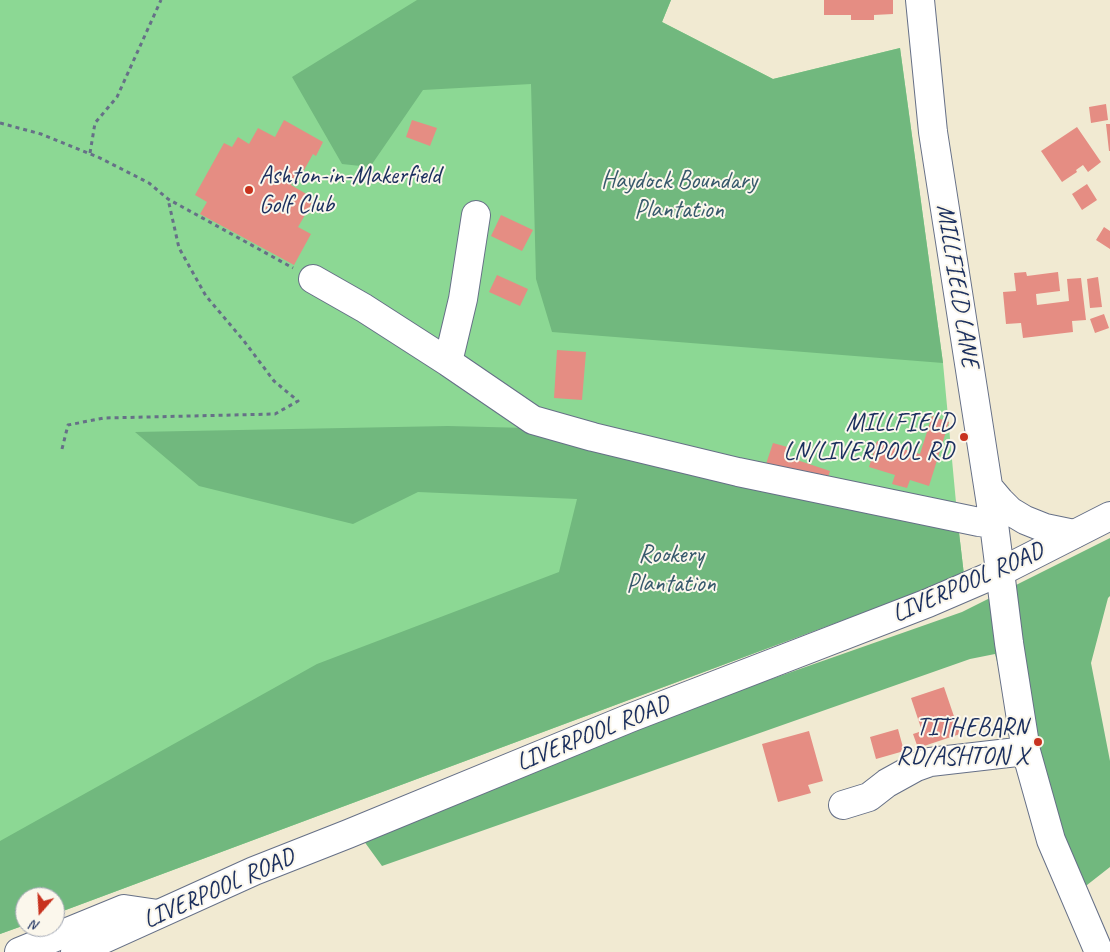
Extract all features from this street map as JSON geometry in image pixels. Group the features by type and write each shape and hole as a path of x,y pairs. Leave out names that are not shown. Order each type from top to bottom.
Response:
{"main road":[{"name":"MILLFIELD LANE","path":"920,0 933,132 989,488 1009,643 1026,751 1051,840 1099,952"},
{"path":"448,362 462,298 476,215"},
{"path":"313,279 364,308 533,420 593,438 738,472 994,524"},
{"path":"989,488 1005,506 1025,520 1045,528 1074,534"},
{"name":"LIVERPOOL ROAD","path":"75,952 254,871 630,718 928,603 1000,572 1110,516"},
{"path":"843,806 869,798 887,783 916,767 930,762 1026,751"},
{"path":"19,952 124,909 158,914"}],"path":[{"path":"90,153 96,123 117,96 160,0"},
{"path":"0,123 41,134 90,153 149,183 168,199 313,279"},
{"path":"62,449 68,425 104,418 274,414 298,401 274,381 244,340 206,296 179,248 168,199"}],"green space":[{"name":"Ashton-in-Makerfield Golf Club","path":"0,0 671,0 662,22 773,79 900,48 943,363 964,575 65,910 65,887 15,887 15,929 0,934"},
{"name":"Haydock Boundary Plantation","path":"417,0 671,0 662,22 773,79 900,48 943,363 552,332 536,279 531,84 423,90 370,167 342,164 292,77"},
{"name":"Rookery Plantation","path":"448,426 528,428 958,524 964,575 65,910 65,887 15,887 15,929 0,934 0,841 317,664 559,572 577,499 418,492 353,524 199,486 135,432"},
{"path":"1110,538 1110,596 1091,663 1110,761 1110,867 1073,896 1045,848 995,654 970,659 382,866 353,826 962,612"}],"building":[{"path":"824,0 893,0 893,14 874,15 874,20 851,20 851,15 824,15"},
{"path":"1106,104 1108,120 1091,123 1089,107"},
{"name":"Ashton-in-Makerfield Golf Club","path":"284,120 323,142 316,156 313,154 299,179 295,177 291,185 308,195 305,199 312,203 298,227 311,234 294,265 200,214 207,202 195,195 224,143 232,147 238,137 249,144 258,128 275,137"},
{"path":"412,120 437,128 430,146 406,137"},
{"path":"1106,124 1110,124 1110,151 1109,151"},
{"path":"1077,127 1101,162 1088,172 1083,165 1076,170 1077,172 1062,182 1041,151"},
{"path":"1087,184 1097,200 1082,210 1072,194"},
{"path":"501,215 533,230 522,251 491,236"},
{"path":"1104,227 1110,231 1110,249 1096,240"},
{"path":"1026,272 1027,276 1058,272 1060,291 1036,294 1037,305 1069,301 1067,279 1081,278 1086,320 1072,321 1073,332 1023,338 1021,323 1006,324 1003,292 1016,291 1014,273"},
{"path":"497,275 528,289 520,306 489,292"},
{"path":"1098,277 1102,307 1090,308 1087,279"},
{"path":"1104,314 1109,328 1095,333 1090,319"},
{"path":"557,350 586,352 582,400 554,398"},
{"path":"932,416 949,422 929,486 910,480 907,488 892,484 895,475 869,467 877,441 920,454"},
{"path":"773,443 791,448 788,457 830,471 825,486 765,467"},
{"path":"944,687 960,734 918,748 913,734 922,731 911,698"},
{"path":"898,729 904,751 876,759 870,737"},
{"path":"809,731 823,781 808,785 811,793 778,802 762,744"}],"place":[{"name":"Ashton-in-Makerfield Golf Club","path":"249,190"},
{"name":"MILLFIELD LN/LIVERPOOL RD","path":"964,437"},
{"name":"TITHEBARN RD/ASHTON X","path":"1038,742"}]}
